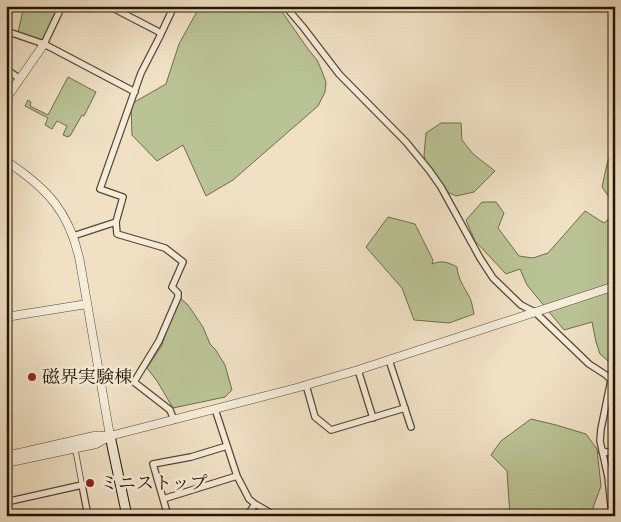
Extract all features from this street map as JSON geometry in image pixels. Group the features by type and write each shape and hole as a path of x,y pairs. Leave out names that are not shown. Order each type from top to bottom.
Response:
{"main road":[{"path":"110,436 127,516"}],"street":[{"path":"6,99 44,44 62,6"},
{"path":"109,6 161,33"},
{"path":"174,6 160,38 144,67 100,189 123,197 116,222 118,234 165,248 184,262 172,287 178,293 178,297 159,341 134,382 170,410 174,420"},
{"path":"285,6 339,74 406,142 430,170 493,278 521,305 535,312 589,364 611,380 600,441 608,477 612,516"},
{"path":"6,31 44,44 135,92"},
{"path":"6,70 20,79"},
{"path":"6,161 32,179 51,198 73,236 80,262 110,436"},
{"path":"73,236 116,222"},
{"path":"6,456 94,436 110,436 306,385 358,370 615,286"},
{"path":"6,317 87,304"},
{"path":"389,360 411,427"},
{"path":"358,370 373,418"},
{"path":"306,385 316,417 331,430 405,408"},
{"path":"215,409 238,476 250,499 276,516"},
{"path":"6,464 96,444 110,436"},
{"path":"168,516 153,464 227,446"},
{"path":"602,452 615,454"},
{"path":"76,453 88,516"},
{"path":"163,499 238,476"},
{"path":"6,502 82,485"},
{"path":"247,516 255,504"},
{"path":"210,516 215,514 217,516"}],"green space":[{"path":"24,6 58,6 44,39 18,32"},
{"path":"200,6 278,6 317,60 326,82 325,92 318,106 233,180 206,196 183,145 157,161 132,135 131,104 166,84 179,44"},
{"path":"68,77 96,92 84,116 82,115 68,137 63,135 67,126 57,121 52,129 45,125 48,118 25,106 28,100 31,102 30,106 48,115"},
{"path":"441,123 461,123 462,140 473,154 495,171 474,192 456,196 448,192 435,177 428,174 424,155 426,133"},
{"path":"615,140 615,209 602,187"},
{"path":"482,202 496,202 504,213 498,228 519,256 533,258 548,253 585,211 604,223 615,214 615,367 600,354 592,322 564,330 527,285 520,269 506,274 475,241 466,220"},
{"path":"388,217 415,224 433,260 432,264 444,262 457,267 460,279 471,300 474,314 449,323 414,320 402,288 366,247"},
{"path":"180,298 188,305 203,327 210,344 225,365 232,390 225,397 173,408 147,368 162,345"},
{"path":"531,419 586,434 597,449 601,486 590,516 510,516 507,471 491,455 501,441"}],"place":[{"name":"磁界実験棟","path":"32,377"},
{"name":"ミニストップ","path":"90,483"}]}
